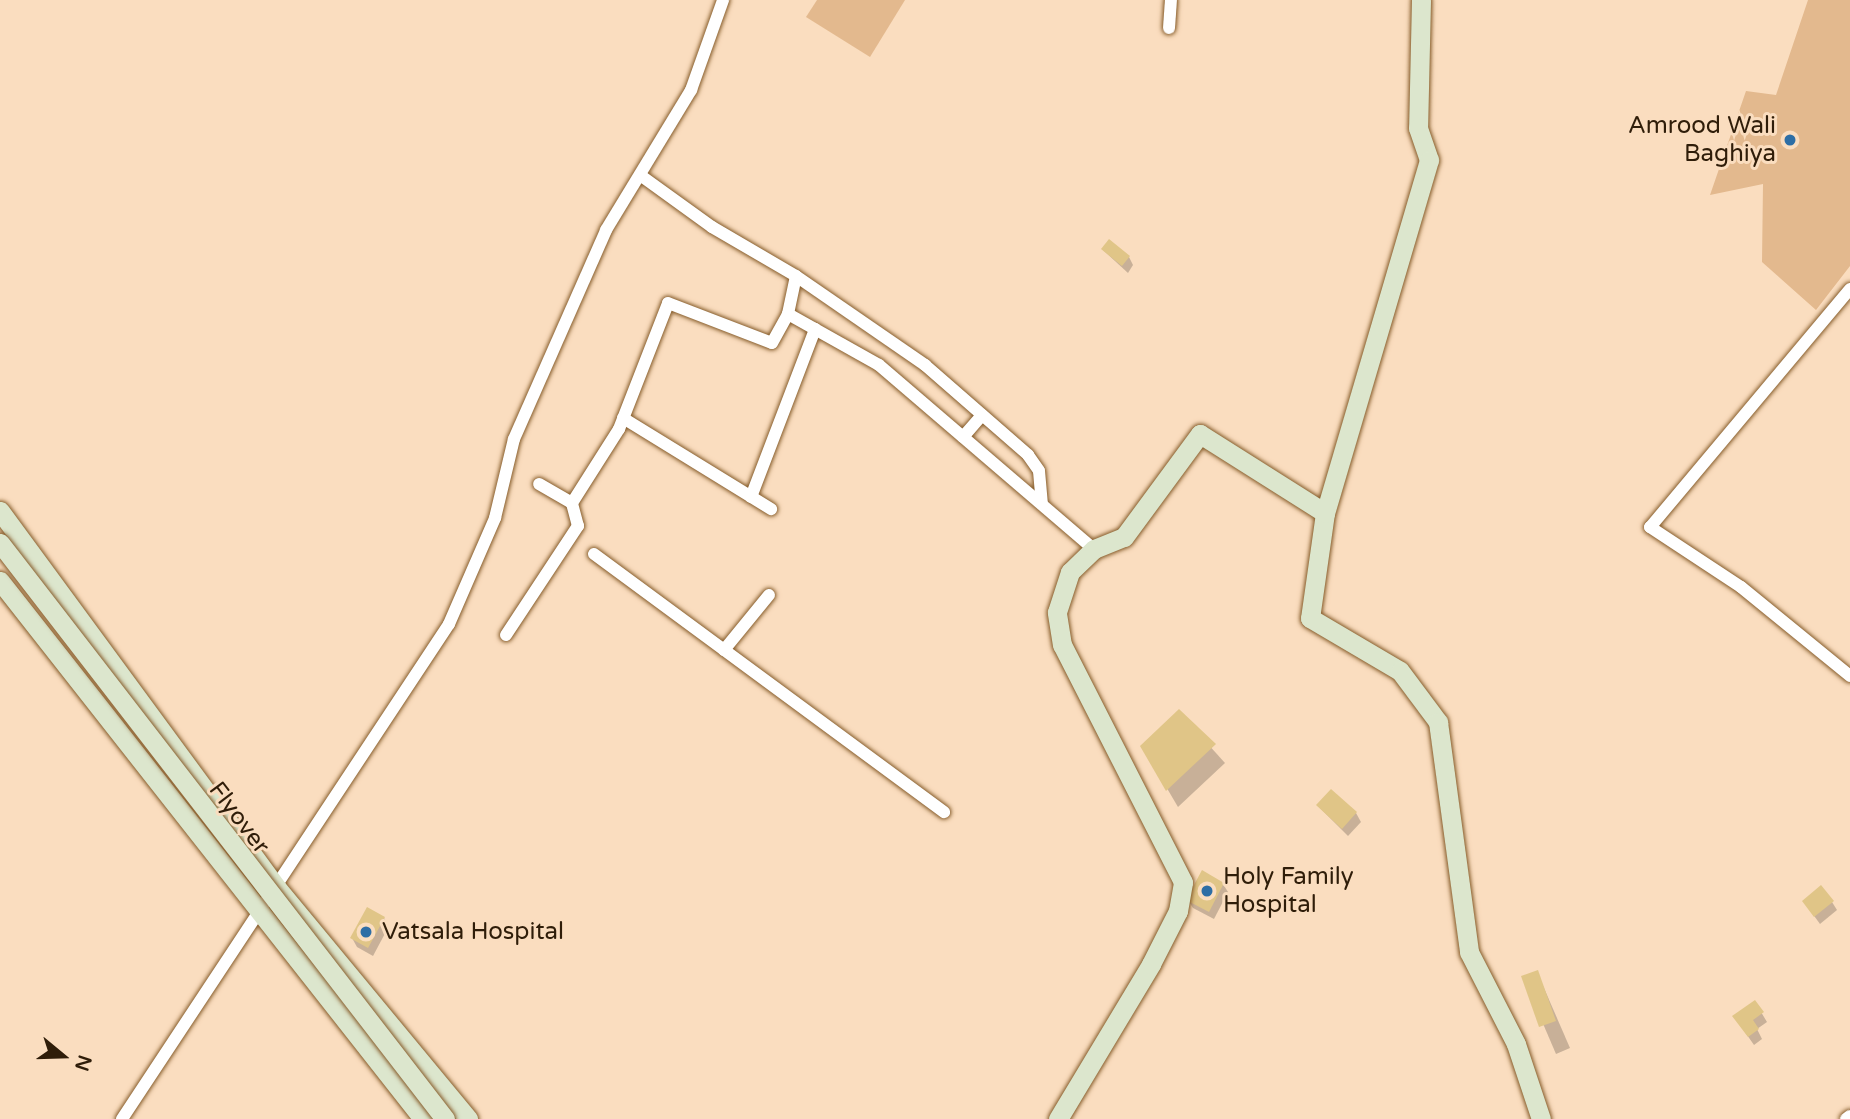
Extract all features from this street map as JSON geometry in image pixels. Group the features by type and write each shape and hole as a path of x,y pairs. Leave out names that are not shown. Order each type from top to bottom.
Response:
{"main road":[{"path":"1421,0 1418,128 1429,160 1325,513 1310,618 1400,671 1438,722 1469,952 1516,1044 1541,1119"},
{"path":"1058,1119 1156,953 1178,911 1183,882 1062,645 1057,612 1067,582 1094,549 1124,537 1200,434 1325,513"},
{"path":"0,510 277,888 468,1119"},
{"name":"Flyover","path":"0,543 445,1119"},
{"path":"0,581 262,910 423,1119"}],"street":[{"path":"122,1119 449,624 495,518 514,439 606,230 691,90 723,0"},
{"path":"1169,28 1171,0"},
{"path":"640,175 712,227 859,315 982,415 1034,463 1042,504"},
{"path":"572,503 623,418 668,303 772,343 788,314 796,276"},
{"path":"1850,289 1650,527 1741,587 1850,676"},
{"path":"788,314 879,365 1094,549"},
{"path":"751,497 816,329"},
{"path":"963,437 982,415"},
{"path":"623,418 771,509"},
{"path":"506,635 578,526 572,503 539,484"},
{"path":"594,554 943,812"},
{"path":"724,650 769,594"}],"shaded area":[{"path":"817,0 905,0 870,57 806,17"},
{"name":"Amrood Wali Baghiya","path":"1808,0 1850,0 1850,266 1816,310 1762,262 1763,184 1710,195 1746,91 1776,95"}],"building":[{"path":"1109,239 1130,256 1122,266 1101,249"},
{"path":"1179,709 1216,744 1166,791 1140,746"},
{"path":"1331,789 1357,812 1342,829 1316,805"},
{"path":"1202,870 1224,883 1209,912 1186,900"},
{"path":"1821,885 1834,901 1814,917 1802,901"},
{"path":"367,907 385,917 368,948 350,938"},
{"path":"1538,970 1556,1021 1539,1027 1521,976"},
{"path":"1755,1000 1764,1012 1753,1020 1759,1029 1748,1037 1732,1016"}],"place":[{"name":"Amrood Wali Baghiya","path":"1790,140"},
{"name":"Holy Family Hospital","path":"1207,891"},
{"name":"Vatsala Hospital","path":"366,932"}]}
